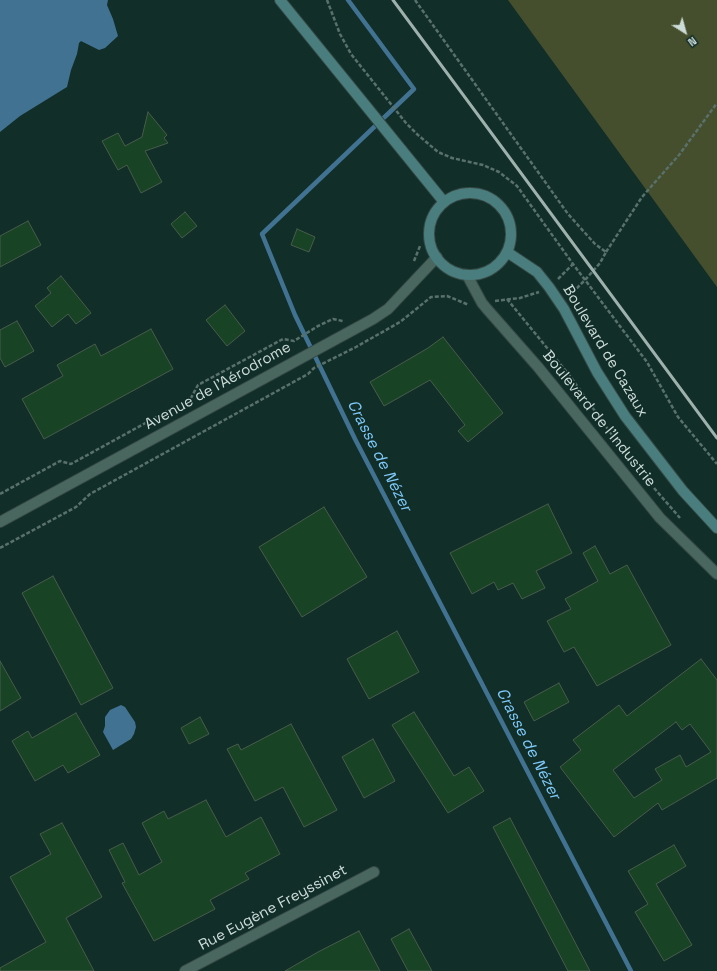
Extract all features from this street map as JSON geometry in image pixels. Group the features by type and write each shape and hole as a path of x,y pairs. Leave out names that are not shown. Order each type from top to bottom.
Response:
{"main road":[{"path":"280,0 444,202"},
{"path":"470,193 484,195 496,202 505,212 510,225 511,239 507,252 500,262 490,270 479,274 467,275 455,272 445,266 437,257 431,246 429,234 431,222 436,212 444,202 456,196 470,193"},
{"name":"Boulevard de Cazaux","path":"507,252 537,272 561,302 597,372 625,416 683,491 717,528"}],"street":[{"name":"Avenue de l'Aérodrome","path":"0,522 373,319 388,309 437,257"},
{"name":"Boulevard de l'Industrie","path":"467,275 482,303 538,367 660,518 717,574"},
{"name":"Rue Eugène Freyssinet","path":"185,971 374,872"}],"path":[{"path":"327,0 344,44 391,105 423,140 438,152 452,158 483,165 512,180 650,367 678,417 717,464"},
{"path":"415,0 568,214 594,244 606,252"},
{"path":"561,302 585,280 600,263 642,197 679,155 717,103"},
{"path":"412,265 420,246"},
{"path":"0,548 76,507 90,494 308,374 314,368 400,322 431,297 447,296 467,305 508,299 570,376 625,452"},
{"path":"0,494 60,461 71,464 191,398 198,385 283,339 294,341 313,329 334,319 345,321"},
{"path":"652,486 681,519"}],"green space":[{"path":"508,0 717,0 717,287"}],"water":[{"path":"0,0 108,0 107,5 118,36 105,48 99,50 81,41 79,43 67,87 20,116 0,132"},
{"path":"121,705 125,707 135,722 136,727 131,739 113,750 103,732 105,717 110,710"}],"building":[{"path":"148,112 167,135 164,138 168,143 145,151 162,182 141,193 127,165 118,170 102,141 118,133 125,146 142,137"},
{"path":"185,212 197,226 182,238 171,224"},
{"path":"28,221 41,245 0,267 0,236"},
{"path":"297,229 315,237 309,252 291,245"},
{"path":"61,276 91,313 76,324 68,314 52,327 35,306 51,293 47,288"},
{"path":"225,305 245,331 227,346 206,320"},
{"path":"17,321 34,351 5,367 0,358 0,330"},
{"path":"151,329 173,369 44,439 22,399 63,376 57,365 95,344 101,356"},
{"path":"443,337 503,413 468,442 458,431 465,425 430,380 384,406 370,382 428,348"},
{"path":"548,504 572,553 536,571 545,588 522,599 513,583 498,590 494,582 472,594 450,553"},
{"path":"324,507 367,577 302,617 259,547"},
{"path":"595,546 610,574 627,565 671,645 597,686 574,647 564,652 547,621 571,609 565,599 598,581 583,553"},
{"path":"53,576 113,688 81,705 22,593"},
{"path":"397,631 419,672 369,699 347,659"},
{"path":"701,659 717,680 717,778 662,810 658,803 614,837 560,767 581,750 573,740 619,705 627,716","holes":["676,722 682,730 690,724 711,752 686,767 680,755 655,769 662,780 634,798 613,770"]},
{"path":"0,661 21,698 0,711"},
{"path":"559,683 569,702 534,721 524,702"},
{"path":"414,712 454,776 469,767 484,791 448,813 392,725"},
{"path":"76,713 100,755 68,773 63,765 35,781 12,741 28,731 32,738"},
{"path":"200,717 209,734 189,744 181,728"},
{"path":"291,724 337,810 304,827 283,787 255,801 227,749 238,744 241,750"},
{"path":"373,739 395,781 364,798 342,757"},
{"path":"206,800 226,837 261,817 280,854 245,873 249,879 210,900 215,909 154,941 122,883 125,882 109,850 123,843 139,875 162,862 142,823 164,811 168,819"},
{"path":"510,818 590,971 568,971 493,827"},
{"path":"62,823 102,897 66,918 94,971 0,971 0,968 46,942 10,877 51,854 40,834"},
{"path":"674,845 686,866 656,884 692,945 664,961 635,912 648,904 628,871"},
{"path":"409,929 432,971 408,971 391,939"},
{"path":"359,931 380,971 285,971 318,952"}],"waterway":[{"name":"Crasse de Nézer","path":"348,0 414,89 262,234 295,315 355,439 631,971"}],"railway":[{"path":"393,0 717,438"}]}
